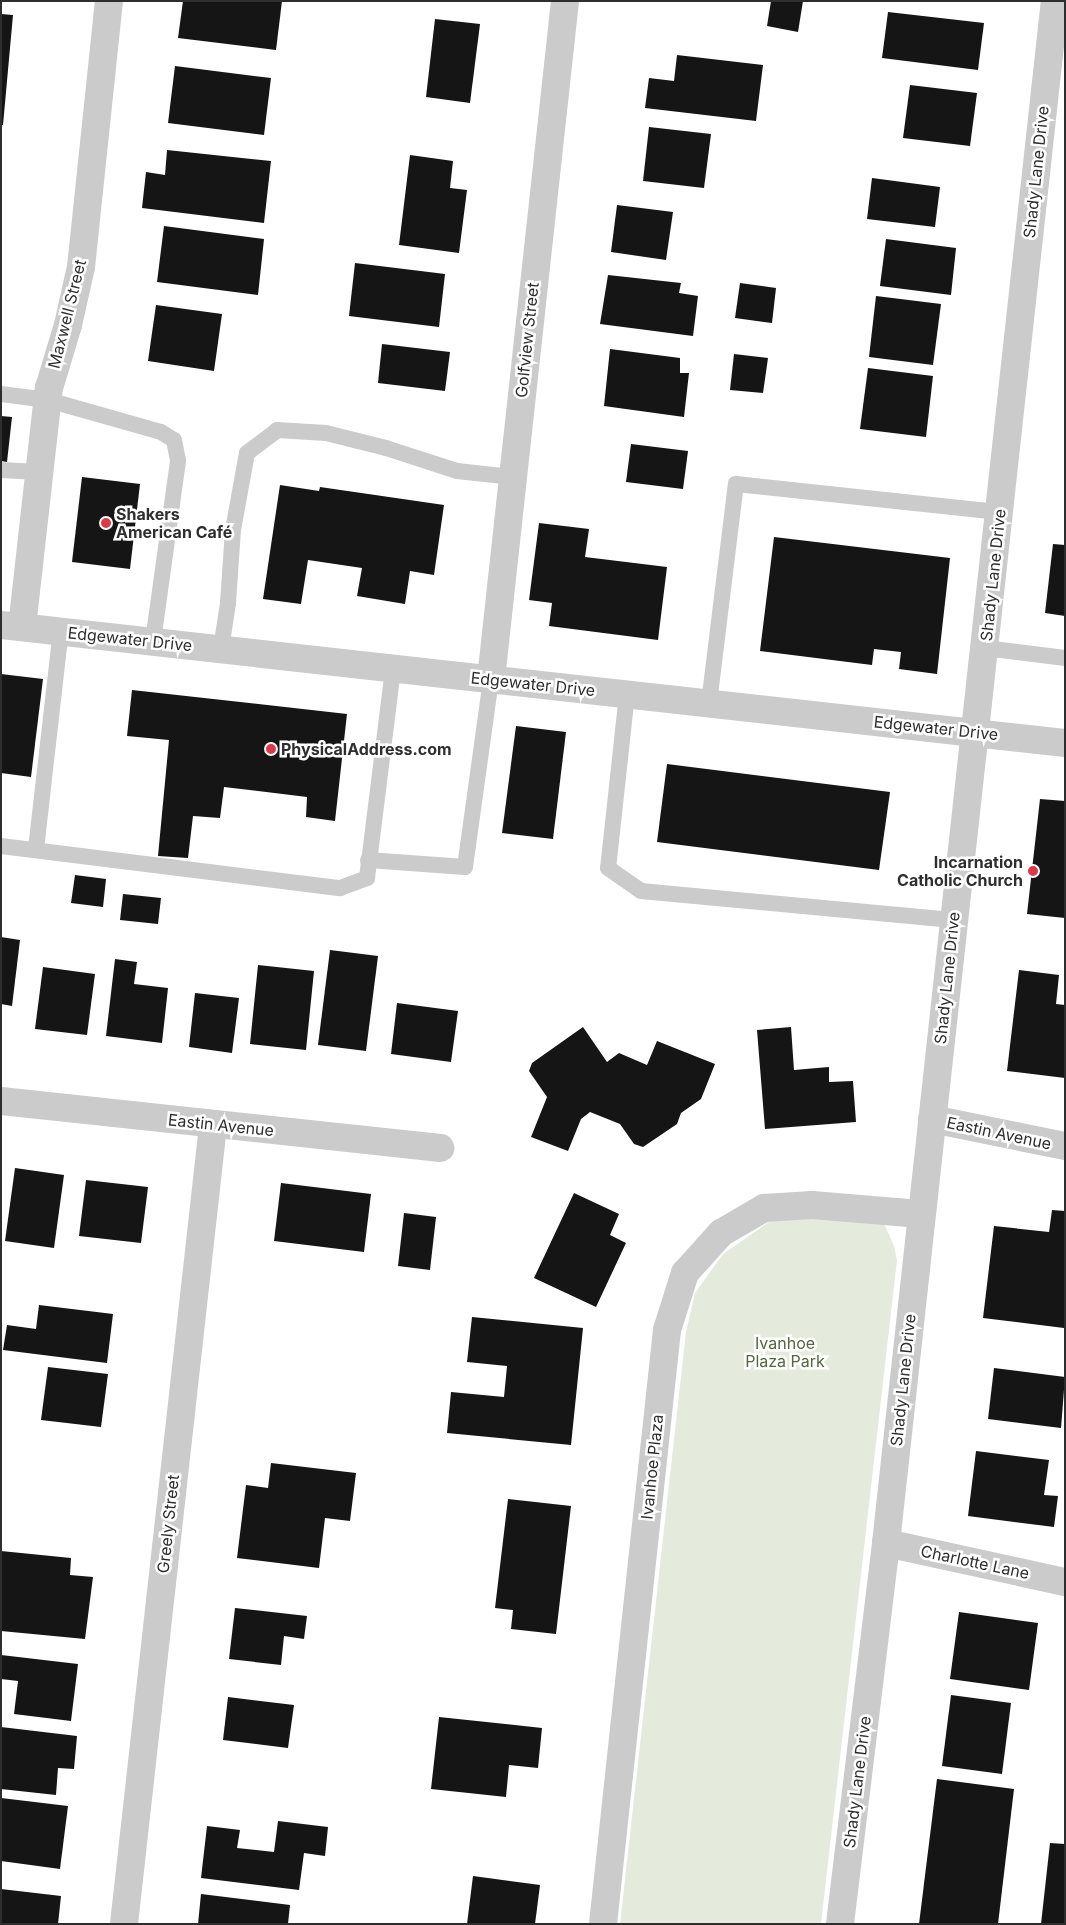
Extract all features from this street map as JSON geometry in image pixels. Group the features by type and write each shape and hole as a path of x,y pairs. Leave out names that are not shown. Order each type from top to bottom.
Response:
{"street":[{"name":"Maxwell Street","path":"12,626 40,472 48,400 81,267 110,1"},
{"name":"Golfview Street","path":"491,679 565,1"},
{"name":"Shady Lane Drive","path":"840,1924 886,1543 1055,1"},
{"name":"Edgewater Drive","path":"12,626 1065,743"},
{"name":"Eastin Avenue","path":"1,1101 440,1148"},
{"name":"Eastin Avenue","path":"932,1119 1065,1146"},
{"name":"Greely Street","path":"124,1924 213,1125"},
{"name":"Ivanhoe Plaza","path":"603,1924 666,1330 685,1273 721,1233 764,1208 812,1205 921,1214"},
{"name":"Charlotte Lane","path":"886,1543 1065,1582"}],"lane":[{"path":"1,394 48,400 162,432 174,440 178,460 153,642"},
{"path":"221,649 228,603 233,530 247,453 277,430 326,433 386,448 457,471 512,477"},
{"path":"1,470 40,472"},
{"path":"709,703 736,484 1000,512"},
{"path":"36,849 61,631"},
{"path":"985,648 1065,658"},
{"path":"1,846 340,888 367,878 393,668"},
{"path":"368,860 465,867 491,679"},
{"path":"627,694 608,868 640,891 953,920"}],"green space":[{"name":"Ivanhoe Plaza Park","path":"790,1215 883,1221 894,1246 897,1260 821,1924 620,1924 686,1332 695,1293 723,1254 769,1222"}],"building":[{"path":"183,1 282,1 276,50 178,38"},
{"path":"771,1 803,1 798,32 767,26"},
{"path":"888,12 984,23 978,70 882,58"},
{"path":"1,14 13,15 3,125 1,125"},
{"path":"435,19 480,24 470,103 426,97"},
{"path":"677,55 763,65 756,121 645,108 649,78 674,81"},
{"path":"175,66 271,78 264,135 168,123"},
{"path":"910,85 977,93 970,146 903,138"},
{"path":"649,127 711,134 704,188 643,181"},
{"path":"167,150 271,161 264,223 142,208 146,172 165,175"},
{"path":"410,155 453,161 450,188 467,190 459,253 399,245"},
{"path":"872,178 940,187 935,227 867,219"},
{"path":"617,205 673,212 666,260 611,252"},
{"path":"164,226 264,239 258,295 157,282"},
{"path":"886,239 956,248 951,295 880,286"},
{"path":"355,263 445,274 439,327 349,316"},
{"path":"608,275 681,283 679,293 698,296 693,336 600,324"},
{"path":"740,283 776,288 772,323 735,318"},
{"path":"876,296 941,304 933,365 869,357"},
{"path":"156,305 222,314 214,371 148,361"},
{"path":"382,344 450,352 445,391 378,383"},
{"path":"610,349 680,358 680,373 689,373 684,417 604,406"},
{"path":"734,354 768,358 763,393 730,390"},
{"path":"868,368 933,376 926,437 860,429"},
{"path":"1,416 12,417 7,462 1,461"},
{"path":"631,444 688,451 683,489 626,482"},
{"name":"Shakers American Café","path":"82,477 140,484 130,569 72,562"},
{"path":"280,485 319,491 320,487 444,505 434,575 410,571 405,604 357,596 362,568 308,560 301,604 263,599"},
{"path":"539,523 589,529 585,557 667,567 658,640 549,626 552,603 529,600"},
{"path":"774,537 950,558 937,674 899,669 901,652 874,649 872,665 760,651"},
{"path":"1053,544 1065,545 1065,616 1045,613"},
{"path":"1,674 43,679 31,777 1,773"},
{"path":"132,690 347,714 335,821 306,817 307,797 224,787 220,818 193,816 188,858 158,856 169,740 127,736"},
{"path":"516,726 566,732 553,839 502,833"},
{"path":"667,764 890,792 879,870 657,842"},
{"path":"1040,799 1065,801 1065,918 1027,914"},
{"path":"75,875 106,879 103,907 71,903"},
{"path":"123,894 161,898 158,924 120,920"},
{"path":"1,937 20,940 12,1006 1,1004"},
{"path":"330,950 378,956 366,1051 318,1045"},
{"path":"115,959 137,962 134,984 168,988 162,1043 106,1036"},
{"path":"258,965 314,971 306,1050 250,1044"},
{"path":"43,967 95,974 87,1035 35,1029"},
{"path":"1019,970 1059,975 1056,1004 1065,1005 1065,1078 1007,1071"},
{"path":"195,993 239,998 232,1053 189,1047"},
{"path":"397,1003 458,1011 451,1062 391,1054"},
{"path":"583,1027 607,1062 619,1053 647,1065 657,1041 715,1064 701,1099 681,1113 677,1124 643,1147 634,1144 620,1124 590,1112 581,1119 568,1151 531,1137 547,1097 529,1071 532,1063"},
{"path":"791,1027 794,1070 829,1067 829,1082 853,1081 856,1122 765,1129 757,1030"},
{"path":"15,1168 64,1175 54,1248 5,1241"},
{"path":"86,1180 148,1187 141,1243 79,1236"},
{"path":"281,1183 371,1194 364,1252 274,1241"},
{"path":"574,1193 619,1214 610,1235 626,1243 596,1307 534,1278"},
{"path":"1052,1210 1065,1211 1064,1328 983,1318 994,1226 1049,1232"},
{"path":"404,1213 436,1217 430,1270 398,1266"},
{"path":"39,1305 113,1314 107,1363 3,1350 7,1325 36,1329"},
{"path":"472,1317 583,1328 571,1445 447,1433 451,1392 504,1397 507,1366 467,1362"},
{"path":"48,1367 108,1374 101,1427 41,1420"},
{"path":"994,1368 1065,1377 1061,1428 988,1419"},
{"path":"976,1451 1049,1460 1044,1495 1058,1496 1054,1527 968,1516"},
{"path":"271,1463 356,1473 350,1521 325,1518 319,1568 237,1558 246,1485 268,1488"},
{"path":"508,1499 571,1506 556,1634 511,1629 513,1610 495,1608"},
{"path":"1,1551 71,1558 70,1575 93,1577 85,1639 1,1631"},
{"path":"235,1608 307,1616 304,1639 284,1636 281,1665 229,1659"},
{"path":"959,1612 1038,1623 1029,1690 950,1679"},
{"path":"1,1655 78,1664 71,1721 14,1714 18,1681 1,1679"},
{"path":"951,1695 1011,1703 1002,1774 942,1766"},
{"path":"228,1697 294,1705 288,1748 223,1740"},
{"path":"439,1717 542,1728 538,1768 509,1765 506,1797 431,1789"},
{"path":"1,1727 77,1736 74,1769 58,1768 56,1795 1,1789"},
{"path":"937,1779 1014,1789 998,1924 919,1924"},
{"path":"1,1798 68,1806 60,1869 1,1861"},
{"path":"278,1821 328,1827 325,1856 304,1853 299,1890 201,1878 207,1826 240,1830 237,1848 274,1852"},
{"path":"1050,1843 1065,1844 1065,1924 1041,1924"},
{"path":"473,1876 540,1885 535,1924 467,1924"},
{"path":"1,1889 61,1896 58,1924 1,1924"},
{"path":"201,1894 290,1905 288,1924 198,1924"}],"place":[{"name":"Shakers American Café","path":"106,523"},
{"name":"PhysicalAddress.com","path":"271,749"},
{"name":"Incarnation Catholic Church","path":"1033,871"}]}
